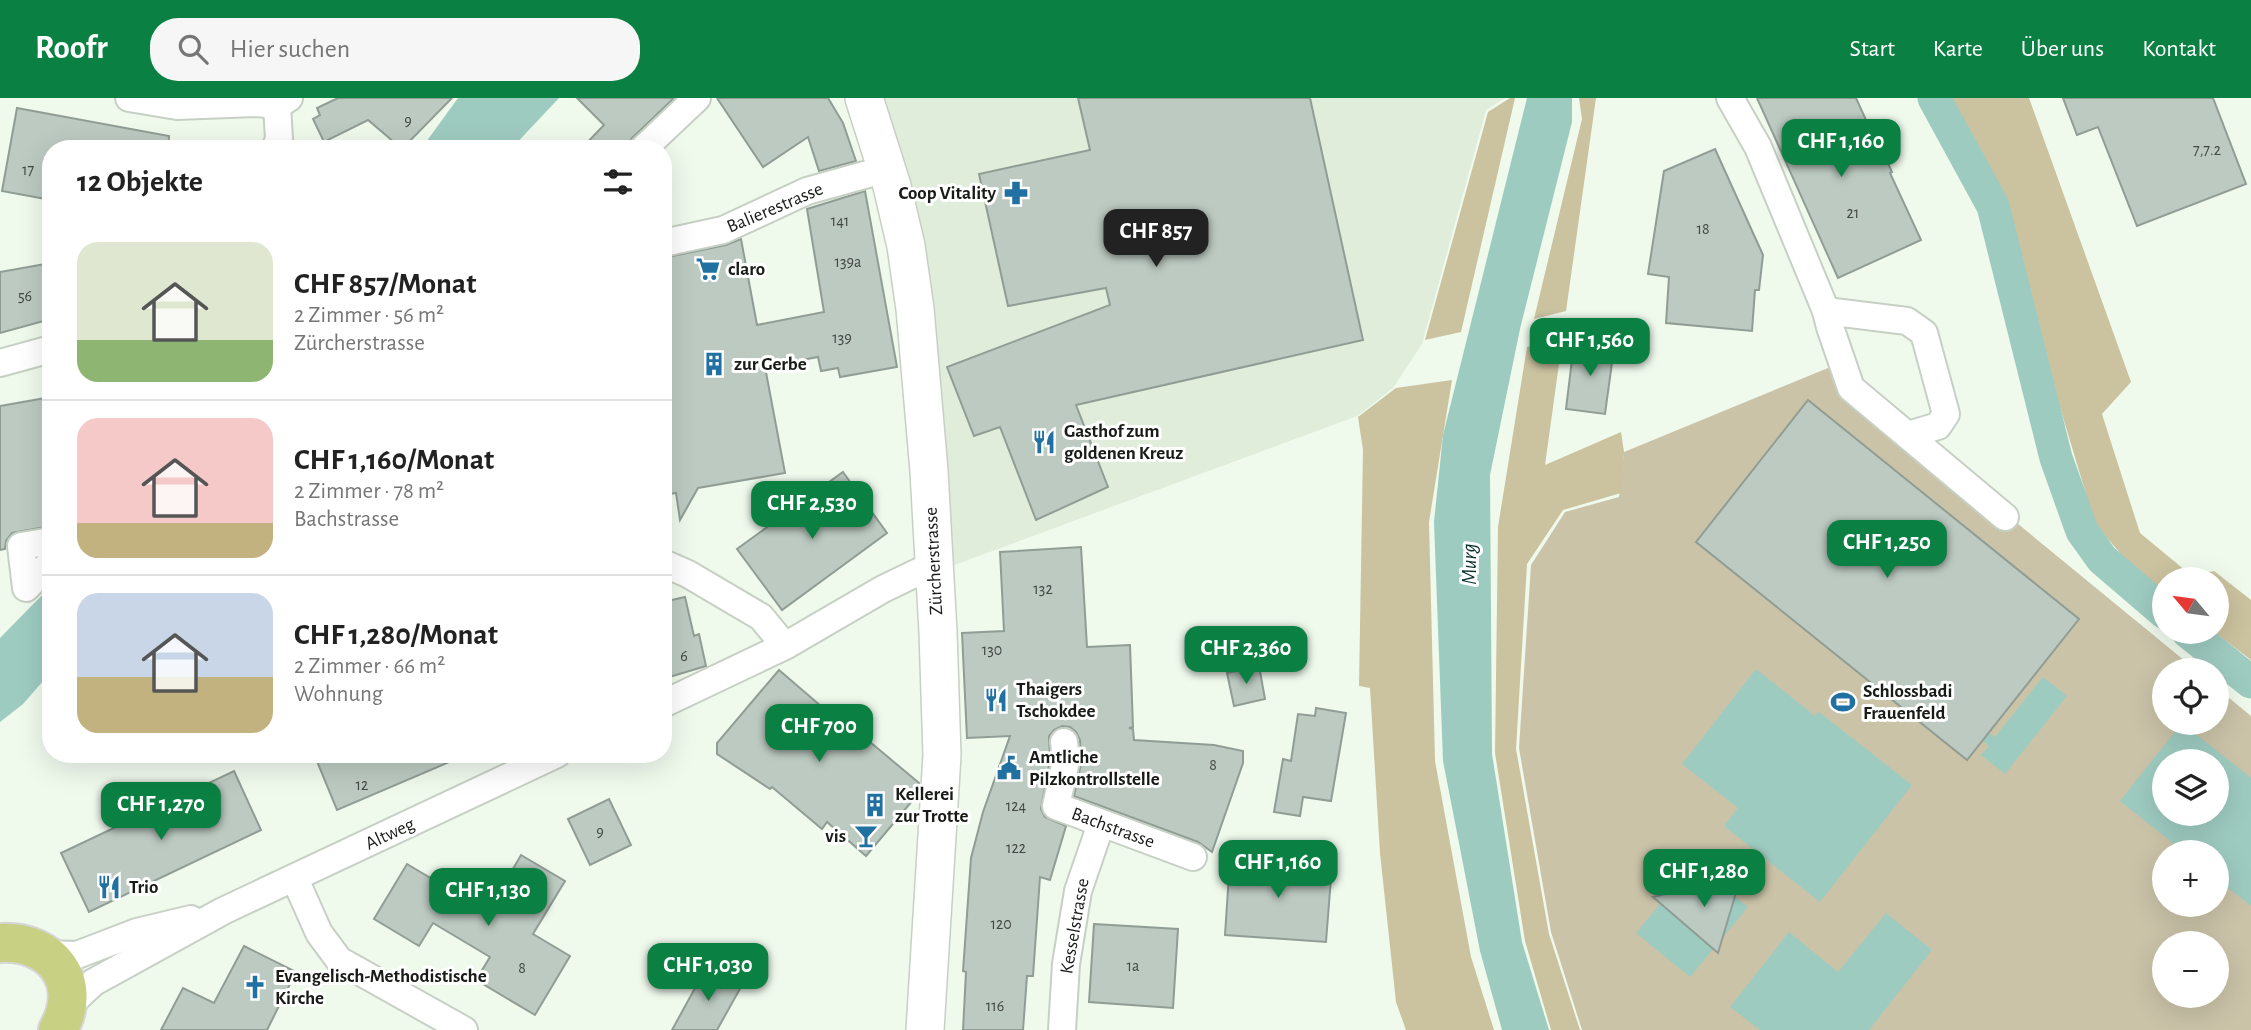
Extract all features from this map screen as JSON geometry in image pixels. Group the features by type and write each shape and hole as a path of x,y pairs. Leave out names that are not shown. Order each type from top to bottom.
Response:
{"main road":[{"name":"Zürcherstrasse","path":"864,98 906,246 915,309 934,564 942,755 925,1030"},
{"path":"0,943 16,942 32,946 46,954 57,965 68,993 63,1018"}],"street":[{"path":"129,98 177,106 283,102 279,140"},
{"path":"653,140 697,98"},
{"path":"1730,98 1758,147 1826,311 1851,388 2004,517"},
{"name":"Balierestrasse","path":"672,241 723,230 807,191 886,169"},
{"path":"1826,311 1907,321 1924,333 1946,414 1938,426 1908,435"},
{"path":"0,363 42,351"},
{"path":"42,542 21,546 26,588 42,571"},
{"path":"672,700 785,646 883,589 934,564"},
{"path":"672,567 761,617 785,646"},
{"name":"Bachstrasse","path":"1064,742 1066,761 1056,806 1193,857"},
{"name":"Altweg","path":"63,1018 94,982 223,911 538,763"},
{"name":"Kesselstrasse","path":"1062,1030 1066,964 1078,891 1101,824"},
{"path":"295,879 319,933 339,960 464,1030"},
{"name":"Altweg","path":"46,954 77,955 137,932 223,911"}],"shaded area":[{"path":"871,98 1505,98 1486,110 1422,344 1393,388 1357,416 930,574"},
{"path":"1510,98 1515,98 1461,332 1425,340 1488,112"},
{"path":"1579,98 1596,98 1566,311 1534,319 1582,119"},
{"path":"1952,98 2029,98 2131,382 2102,414 2140,533 2181,567 2152,567 2152,584 2139,575 2095,524 1997,197"},
{"path":"1563,335 1545,465 1621,432 1624,452 1621,493 1563,510 1527,564 1516,749 1549,934 1580,1030 1551,1030 1525,941 1495,753 1498,527 1527,347"},
{"name":"Schlossbadi Frauenfeld","path":"1828,368 2152,634 2152,644 2164,644 2181,658 2152,658 2152,735 2229,735 2229,698 2251,716 2251,1030 1582,1030 1551,932 1519,748 1531,565 1565,512 1619,497 1624,452"},
{"path":"1452,380 1429,522 1435,761 1471,957 1494,1030 1406,1030 1396,1002 1380,853 1370,688 1359,686 1363,450 1358,417 1396,388"},
{"path":"2230,584 2251,600 2251,660 2230,644"}],"water":[{"path":"458,98 559,98 519,140 428,140"},
{"name":"Murg","path":"1527,98 1572,98 1572,122 1520,329 1490,475 1492,754 1522,942 1549,1030 1502,1030 1480,951 1443,761 1434,522 1443,435"},
{"path":"42,595 42,682 23,704 0,722 0,638"},
{"path":"1756,669 1815,716 1819,712 1912,785 1820,902 1724,826 1738,808 1682,764"},
{"path":"2043,677 2067,696 2005,774 1981,755 1989,746 1983,741 1989,733 1995,737"},
{"path":"2172,735 2197,735 2215,749 2161,749"},
{"path":"2229,760 2251,778 2251,906 2229,889 2229,840 2169,840 2120,801 2152,761 2152,826 2229,826"},
{"path":"1694,863 1748,907 1690,977 1636,933"},
{"path":"1886,913 1932,950 1869,1030 1760,1030 1730,1007 1789,932 1838,972"}],"building":[{"path":"338,98 452,98 411,140 391,140 368,120 323,140 313,119 320,115 317,108"},
{"path":"577,98 674,98 631,140 590,140 604,125"},
{"path":"717,98 828,98 843,123 856,161 819,171 808,137 763,167"},
{"path":"1078,98 1310,98 1363,340 1076,405 1108,487 1036,520 1000,427 974,436 947,367 1110,305 1106,288 1008,306 979,174 1090,150"},
{"path":"1757,98 1856,98 1921,240 1838,278"},
{"path":"2063,98 2213,98 2246,184 2137,226 2098,127 2077,135"},
{"path":"17,108 169,136 169,140 42,140 42,198 2,191"},
{"path":"1715,149 1763,255 1759,290 1755,290 1752,331 1666,323 1669,277 1648,274 1664,171"},
{"name":"zur Gerbe","path":"865,191 897,367 840,377 838,368 821,371 818,357 765,367 785,473 698,488 680,520 676,493 672,494 672,256 726,245 741,239 757,325 824,312 807,209"},
{"path":"42,265 42,321 0,333 0,272"},
{"path":"1574,343 1614,348 1605,414 1566,409"},
{"path":"42,399 42,528 12,533 6,541 5,549 0,550 0,406"},
{"name":"Schlossbadi Frauenfeld","path":"1808,400 2079,619 1967,760 1696,542"},
{"path":"843,472 887,533 782,610 737,549"},
{"path":"1081,547 1087,647 1130,645 1133,727 1129,728 1133,729 1134,740 1214,745 1243,751 1243,763 1212,852 1198,842 1074,796 1081,764 1080,740 1070,727 1062,726 1054,730 1049,736 1050,760 1041,809 1045,817 1066,826 1050,880 1040,877 1033,976 1027,976 1023,1030 963,1030 966,972 963,971 971,858 983,812 1010,736 967,738 962,633 1004,631 1000,552"},
{"path":"685,597 694,636 699,634 706,666 672,676 672,600"},
{"path":"1259,666 1265,699 1234,706 1227,673"},
{"path":"779,670 836,719 839,716 919,783 919,793 866,856 827,822 822,829 772,787 770,789 717,754 717,743"},
{"path":"1316,708 1346,713 1331,801 1303,797 1300,816 1274,812 1283,759 1291,761 1298,714 1315,716"},
{"path":"318,763 447,763 337,810"},
{"path":"234,771 261,830 89,912 61,853"},
{"path":"609,799 631,845 590,865 568,819"},
{"path":"521,855 565,881 533,934 570,956 535,1015 476,980 490,957 433,923 419,946 374,919 407,864 488,912"},
{"path":"1230,859 1332,865 1326,942 1225,935"},
{"path":"1741,876 1718,953 1653,897"},
{"path":"1094,924 1178,929 1173,1008 1089,1002"},
{"path":"244,946 296,972 267,1030 161,1030 183,988 214,1003"},
{"path":"706,968 741,987 717,1030 672,1030"}],"waterway":[{"path":"1934,98 1993,206 2056,458 2082,531 2102,559 2152,602"},
{"path":"2203,644 2251,682"}],"place":[{"name":"Coop Vitality","path":"1016,193"},
{"name":"claro","path":"708,269"},
{"name":"zur Gerbe","path":"714,364"},
{"name":"Gasthof zum goldenen Kreuz","path":"1044,442"},
{"name":"Thaigers Tschokdee","path":"996,700"},
{"name":"Schlossbadi Frauenfeld","path":"1843,702"},
{"name":"Amtliche Pilzkontrollstelle","path":"1009,768"},
{"name":"Kellerei zur Trotte","path":"875,805"},
{"name":"vis","path":"866,836"},
{"name":"Trio","path":"109,887"},
{"name":"Evangelisch-Methodistische Kirche","path":"255,987"}]}
